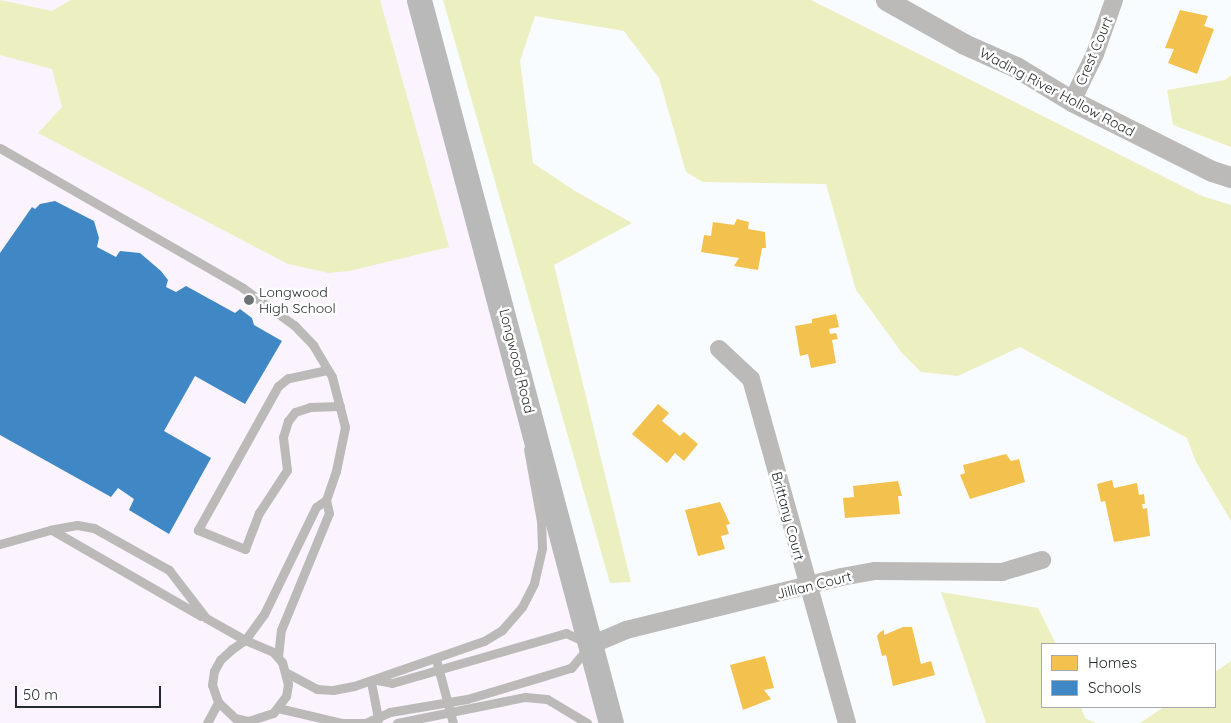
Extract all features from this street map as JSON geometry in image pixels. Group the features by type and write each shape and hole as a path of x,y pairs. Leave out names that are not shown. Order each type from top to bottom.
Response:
{"main road":[{"name":"Longwood Road","path":"419,0 528,404 611,723"}],"street":[{"name":"Wading River Hollow Road","path":"886,0 964,44 1016,67 1072,101 1212,171 1231,177"},
{"name":"Crest Court","path":"1072,101 1095,54 1114,0"},
{"name":"Brittany Court","path":"720,350 751,379 847,723"},
{"name":"Jillian Court","path":"592,645 626,630 808,586 875,572 1002,572 1042,560"}],"lane":[{"path":"0,148 270,306 294,325 313,345 328,370 345,427 342,446 326,500 329,513 281,630 278,657"},
{"path":"328,370 288,378 278,386 198,530 245,549 259,513 287,470 283,437 288,421 296,412 310,406 340,406"},
{"path":"287,673 317,689 333,690 374,681 389,672 484,641 502,630 522,608 534,584 542,548 542,521 528,461 528,404"},
{"path":"50,530 245,640 278,657 287,673 286,696 278,708 262,719 247,722 231,715 218,702 212,685 214,671 220,660 245,640 264,614 316,507 326,500"},
{"path":"0,544 50,530 77,525 94,528 169,570 206,618"},
{"path":"374,681 392,683 566,633 592,645 571,668 396,723"},
{"path":"436,658 453,723"},
{"path":"374,681 378,720"},
{"path":"378,720 390,712 449,707 525,697 547,699 587,723"},
{"path":"207,723 218,702"},
{"path":"278,708 343,723 378,720 389,723"}],"shaded area":[{"name":"Longwood High School","path":"0,0 418,0 610,723 0,723"}],"green space":[{"path":"0,0 52,11 71,0 380,0 449,247 349,271 329,273 288,264 38,133 62,107 52,69 0,55"},
{"path":"443,0 811,0 1202,196 1231,205 1231,521 1196,462 1187,438 1020,347 958,376 921,372 902,353 856,290 826,184 703,182 686,172 659,78 624,31 535,16 520,61 533,163 575,191 632,223 554,265 631,582 610,583"},
{"path":"1231,75 1231,147 1173,125 1167,90 1225,80"},
{"path":"941,592 1038,608 1056,643 1041,643 1041,708 1081,708 1085,718 1096,723 986,723"},
{"path":"1231,661 1231,723 1140,723 1162,708 1216,708 1216,671"}],"building: Homes":[{"path":"1180,10 1208,16 1204,26 1214,29 1197,74 1168,63 1174,49 1165,48"},
{"path":"737,219 749,222 748,229 765,232 766,248 762,248 758,270 734,266 739,258 701,252 704,235 711,236 713,222 734,225"},
{"path":"836,314 839,327 829,329 830,334 836,333 838,339 832,340 836,363 811,368 808,354 800,356 795,326 812,323 812,319"},
{"path":"658,404 669,413 662,421 680,436 684,432 698,444 684,461 675,453 667,463 632,434"},
{"path":"1006,454 1011,461 1019,459 1025,482 970,499 960,475 965,473 963,465"},
{"path":"1112,480 1114,488 1137,483 1139,495 1144,494 1145,504 1142,504 1143,509 1147,508 1150,536 1114,542 1105,501 1101,502 1097,484"},
{"path":"898,481 902,496 898,496 900,514 845,518 843,498 854,497 853,486"},
{"path":"720,502 730,524 726,525 729,534 721,536 725,549 698,556 685,510"},
{"path":"903,627 912,627 921,664 931,661 935,675 893,686 886,655 882,656 877,636 884,630 884,635"},
{"path":"765,656 774,688 764,690 771,699 743,710 730,665"}],"building: Schools":[{"path":"55,201 94,221 99,238 97,247 116,257 120,251 140,253 161,271 168,280 166,287 176,292 186,286 235,313 240,309 252,318 254,325 282,341 245,404 195,376 164,431 211,458 169,534 129,510 134,499 118,488 111,497 0,435 0,253 32,207 35,209 40,204"}],"place":[{"name":"Longwood High School","path":"249,300"}]}
